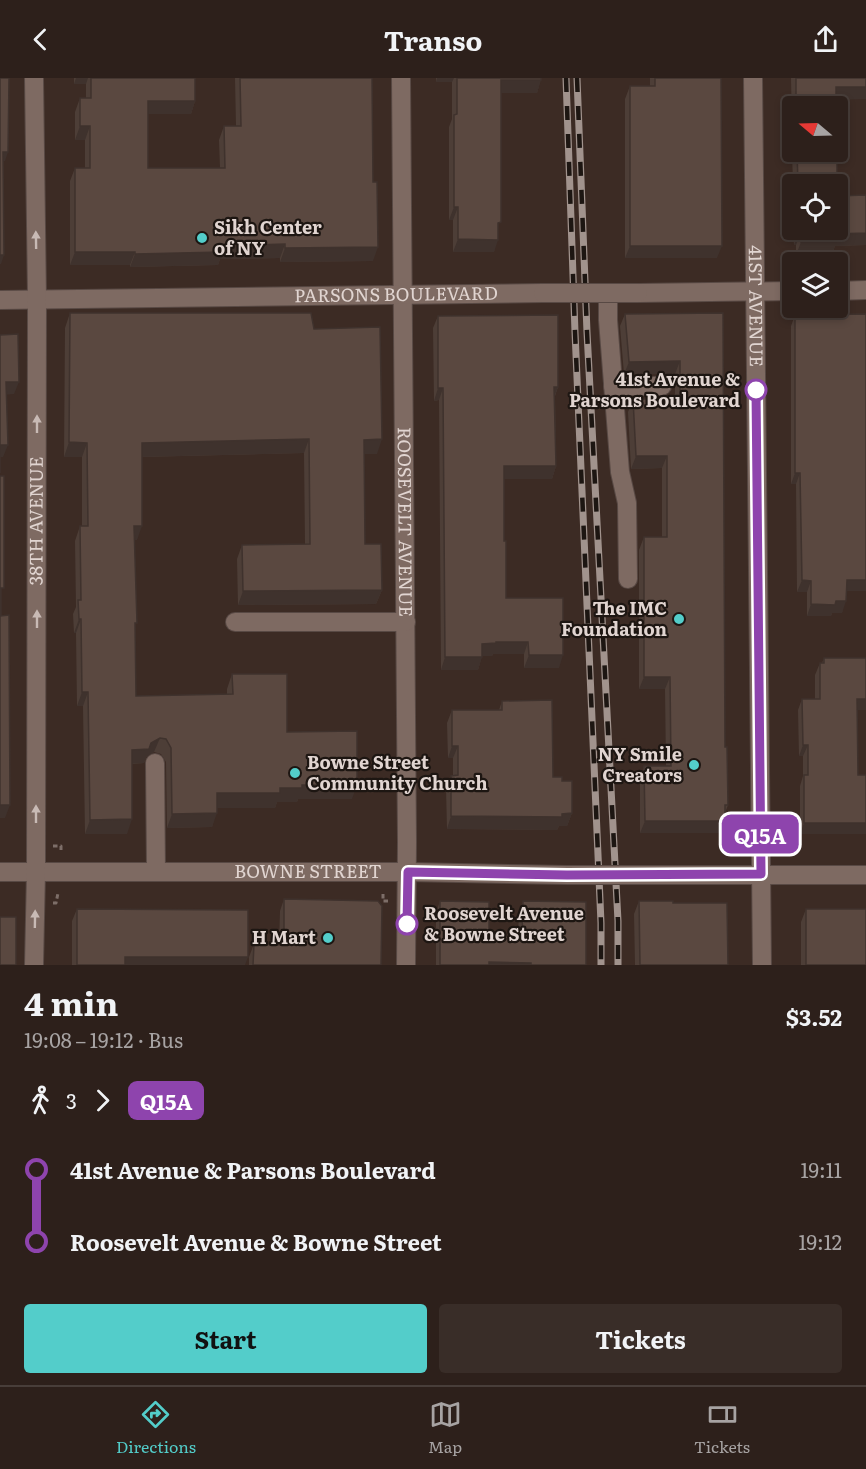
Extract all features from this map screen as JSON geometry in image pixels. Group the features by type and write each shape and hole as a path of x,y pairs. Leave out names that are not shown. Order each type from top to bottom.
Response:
{"street":[{"name":"38TH AVENUE","path":"34,78 37,299 34,965"},
{"name":"ROOSEVELT AVENUE","path":"401,78 408,872 406,965"},
{"name":"41ST AVENUE","path":"753,78 762,965"},
{"path":"848,291 866,290"},
{"name":"PARSONS BOULEVARD","path":"0,300 782,291"},
{"path":"608,293 620,472 627,503 628,579"},
{"path":"613,386 662,386"},
{"path":"235,622 406,622"},
{"path":"155,763 156,872"},
{"name":"BOWNE STREET","path":"0,872 866,875"}],"path":[{"path":"53,846 61,846 61,853"},
{"path":"382,894 383,901 389,902"}],"building":[{"path":"0,78 9,78 8,152 3,152 4,255 0,255"},
{"path":"91,78 195,78 195,101 148,101 148,168 225,168 224,126 241,126 240,78 372,78 373,182 377,182 378,247 285,248 285,244 223,246 223,252 135,254 135,252 75,252 75,168 90,168 90,126 80,126 80,98 91,98"},
{"path":"457,78 541,78 541,80 501,80 501,222 498,223 498,240 458,239 458,207 454,207 454,115 457,114"},
{"path":"655,78 721,78 722,246 630,246 630,86 655,86"},
{"path":"796,78 866,78 866,87 836,87 836,96 796,96"},
{"path":"797,162 837,162 837,174 798,174"},
{"path":"866,195 866,233 848,234 848,196"},
{"path":"801,240 836,240 836,242 801,242"},
{"path":"70,313 311,313 314,329 380,327 382,439 364,440 365,544 381,544 382,590 243,591 242,545 310,544 309,439 142,443 142,526 134,526 137,623 135,623 136,696 233,694 232,674 287,674 287,732 357,731 357,785 302,785 302,788 280,788 280,793 217,793 217,813 172,814 171,748 166,739 160,738 151,743 149,749 132,750 132,819 90,820 88,692 82,692 81,619 79,619 78,600 81,600 80,526 88,526 87,443 69,442"},
{"path":"723,313 725,747 727,747 728,805 725,805 725,821 645,821 644,766 671,766 670,677 644,677 644,537 667,537 667,456 636,456 633,399 680,399 680,361 629,362 625,314"},
{"path":"848,314 866,314 866,580 847,580 846,601 836,601 835,605 811,604 811,581 802,580 800,473 795,473 795,318 848,318"},
{"path":"558,315 558,387 554,387 556,466 504,466 504,541 506,541 506,598 563,598 563,655 529,655 528,642 496,642 482,644 482,657 445,657 443,388 438,388 438,316"},
{"path":"18,334 19,382 6,382 8,445 0,445 0,335"},
{"path":"0,476 4,476 4,588 1,588 1,616 9,615 10,805 0,805"},
{"path":"824,658 866,658 866,699 857,699 858,775 866,775 866,823 804,823 804,775 808,775 808,745 803,745 802,699 820,699 820,663 824,663"},
{"path":"552,700 553,777 562,777 562,781 572,781 572,813 562,814 562,817 451,816 451,776 458,775 458,746 452,746 452,710 502,710 502,701"},
{"name":"H Mart","path":"284,899 378,901 382,906 381,965 253,965 254,944 284,945"},
{"path":"440,901 489,902 489,936 522,936 523,901 586,902 586,965 489,962 489,965 440,965"},
{"path":"639,901 727,903 728,965 640,965"},
{"path":"77,909 248,910 248,957 125,957 125,965 77,965"},
{"path":"806,909 866,909 866,965 806,965"},
{"path":"0,917 16,917 16,965 0,965"}],"railway":[{"path":"566,78 601,965"},
{"path":"577,78 587,332 618,921 618,965"}],"bus line":[{"name":"Q15A","path":"407,924 408,872 567,875 761,874 756,390"}],"place":[{"name":"Sikh Center of NY","path":"202,238"},
{"name":"41st Avenue & Parsons Boulevard","path":"756,390"},
{"name":"The IMC Foundation","path":"679,619"},
{"name":"NY Smile Creators","path":"694,765"},
{"name":"Bowne Street Community Church","path":"295,773"},
{"name":"Roosevelt Avenue & Bowne Street","path":"407,924"},
{"name":"H Mart","path":"328,938"}]}
